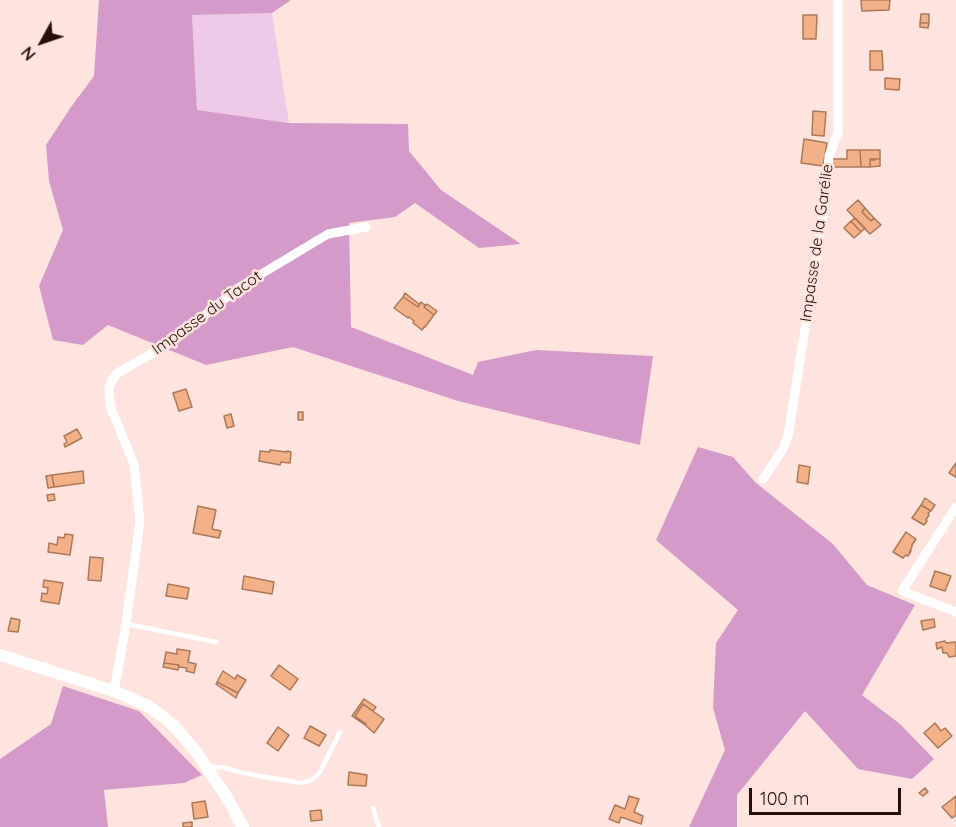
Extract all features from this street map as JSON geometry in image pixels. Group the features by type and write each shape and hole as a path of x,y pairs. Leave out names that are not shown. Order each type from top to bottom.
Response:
{"main road":[{"path":"0,656 114,691 148,706 175,727 187,740 230,803 243,827"}],"street":[{"name":"Impasse de la Garélie","path":"763,479 783,449 788,436 825,203 829,156 838,133 838,0"},
{"name":"Impasse du Tacot","path":"114,691 140,521 134,464 110,406 109,387 116,374 172,342 238,288 328,234 366,227"},
{"path":"956,507 902,591 956,612"}],"lane":[{"path":"126,624 216,642"},
{"path":"208,770 220,767 241,773 302,783 309,781 316,778 320,772 340,732"},
{"path":"373,808 379,827"}],"shaded area":[{"path":"99,0 291,0 272,13 192,15 197,110 289,123 408,124 409,151 441,190 521,244 479,248 415,203 395,217 349,223 351,327 473,375 478,362 536,350 653,356 640,445 458,401 293,347 206,365 108,325 83,345 53,340 39,286 63,230 49,181 46,145 94,76"},
{"path":"272,13 289,123 197,110 192,15"},
{"path":"698,447 733,457 756,483 833,544 867,585 915,605 862,695 900,724 934,759 912,779 858,769 805,711 737,795 737,827 689,827 725,750 713,708 716,643 738,610 656,540"},
{"path":"63,686 139,711 202,775 184,783 104,790 108,827 0,827 0,759 51,724"}],"building":[{"path":"861,0 890,0 889,10 862,11"},
{"path":"921,14 929,14 929,23 920,23"},
{"path":"803,15 817,15 816,39 803,39"},
{"path":"920,23 929,23 928,28 920,27"},
{"path":"870,51 882,51 883,70 870,70"},
{"path":"885,78 900,79 899,90 885,89"},
{"path":"813,111 826,112 824,136 812,135"},
{"path":"804,139 827,143 823,166 801,163"},
{"path":"847,150 860,150 861,167 831,167 832,159 847,159"},
{"path":"860,150 880,150 880,159 870,159 870,167 861,167"},
{"path":"880,159 880,166 870,167 870,160"},
{"path":"858,200 865,208 862,212 871,221 874,218 881,225 870,234 847,210"},
{"path":"865,208 874,218 871,221 862,212"},
{"path":"855,218 865,228 861,232 851,221"},
{"path":"851,221 861,232 854,238 844,228"},
{"path":"405,293 419,304 418,307 403,297"},
{"path":"403,297 418,307 421,302 434,315 422,330 409,317 394,308"},
{"path":"427,304 437,311 434,315 424,307"},
{"path":"186,389 192,407 179,411 173,393"},
{"path":"298,412 303,412 303,420 298,420"},
{"path":"231,414 234,426 227,428 224,416"},
{"path":"77,429 82,438 65,447 64,444 67,442 64,436"},
{"path":"270,450 291,452 290,463 281,462 280,465 259,461 260,451 270,452"},
{"path":"956,463 956,477 949,473"},
{"path":"799,465 810,467 808,484 797,482"},
{"path":"83,471 84,483 54,487 52,475"},
{"path":"52,475 54,487 48,488 46,476"},
{"path":"54,494 55,500 48,501 47,495"},
{"path":"925,498 935,505 931,511 921,505"},
{"path":"921,505 931,511 924,525 912,518"},
{"path":"198,506 216,510 212,529 221,531 219,538 193,533"},
{"path":"906,532 916,539 908,556 903,558 893,552"},
{"path":"65,534 73,535 70,555 48,552 49,543 57,545 58,537 64,538"},
{"path":"90,557 103,558 101,581 88,580"},
{"path":"935,571 951,576 945,591 930,586"},
{"path":"244,576 274,582 272,594 242,589"},
{"path":"44,580 63,583 59,604 41,601 42,593 47,594 48,588 43,587"},
{"path":"168,584 189,588 187,599 166,596"},
{"path":"11,618 20,620 18,632 8,631"},
{"path":"934,619 935,627 923,630 921,621"},
{"path":"945,641 946,643 956,642 956,656 949,657 947,653 943,653 942,647 937,649 936,643"},
{"path":"177,649 190,651 188,662 196,664 194,673 186,671 187,668 179,667 179,665 164,663 166,652 177,654"},
{"path":"164,663 179,665 178,670 163,667"},
{"path":"279,665 298,679 290,690 271,676"},
{"path":"223,671 235,679 237,675 246,680 238,693 217,682"},
{"path":"217,682 238,693 236,698 216,684"},
{"path":"364,699 376,707 373,711 363,704 355,716 365,725 352,716"},
{"path":"363,704 384,719 374,733 355,716"},
{"path":"935,723 941,731 945,728 952,736 938,748 924,733"},
{"path":"310,726 326,735 319,746 304,738"},
{"path":"278,727 289,735 278,751 267,743"},
{"path":"349,772 367,775 366,786 348,785"},
{"path":"925,788 928,792 923,796 919,793"},
{"path":"629,796 639,799 634,812 643,816 641,824 621,817 619,823 609,819 615,805 625,809"},
{"path":"956,796 956,815 952,818 942,807"},
{"path":"205,801 208,817 194,819 192,803"},
{"path":"321,810 322,820 311,821 310,811"},
{"path":"192,822 192,827 183,827 183,823"}]}
